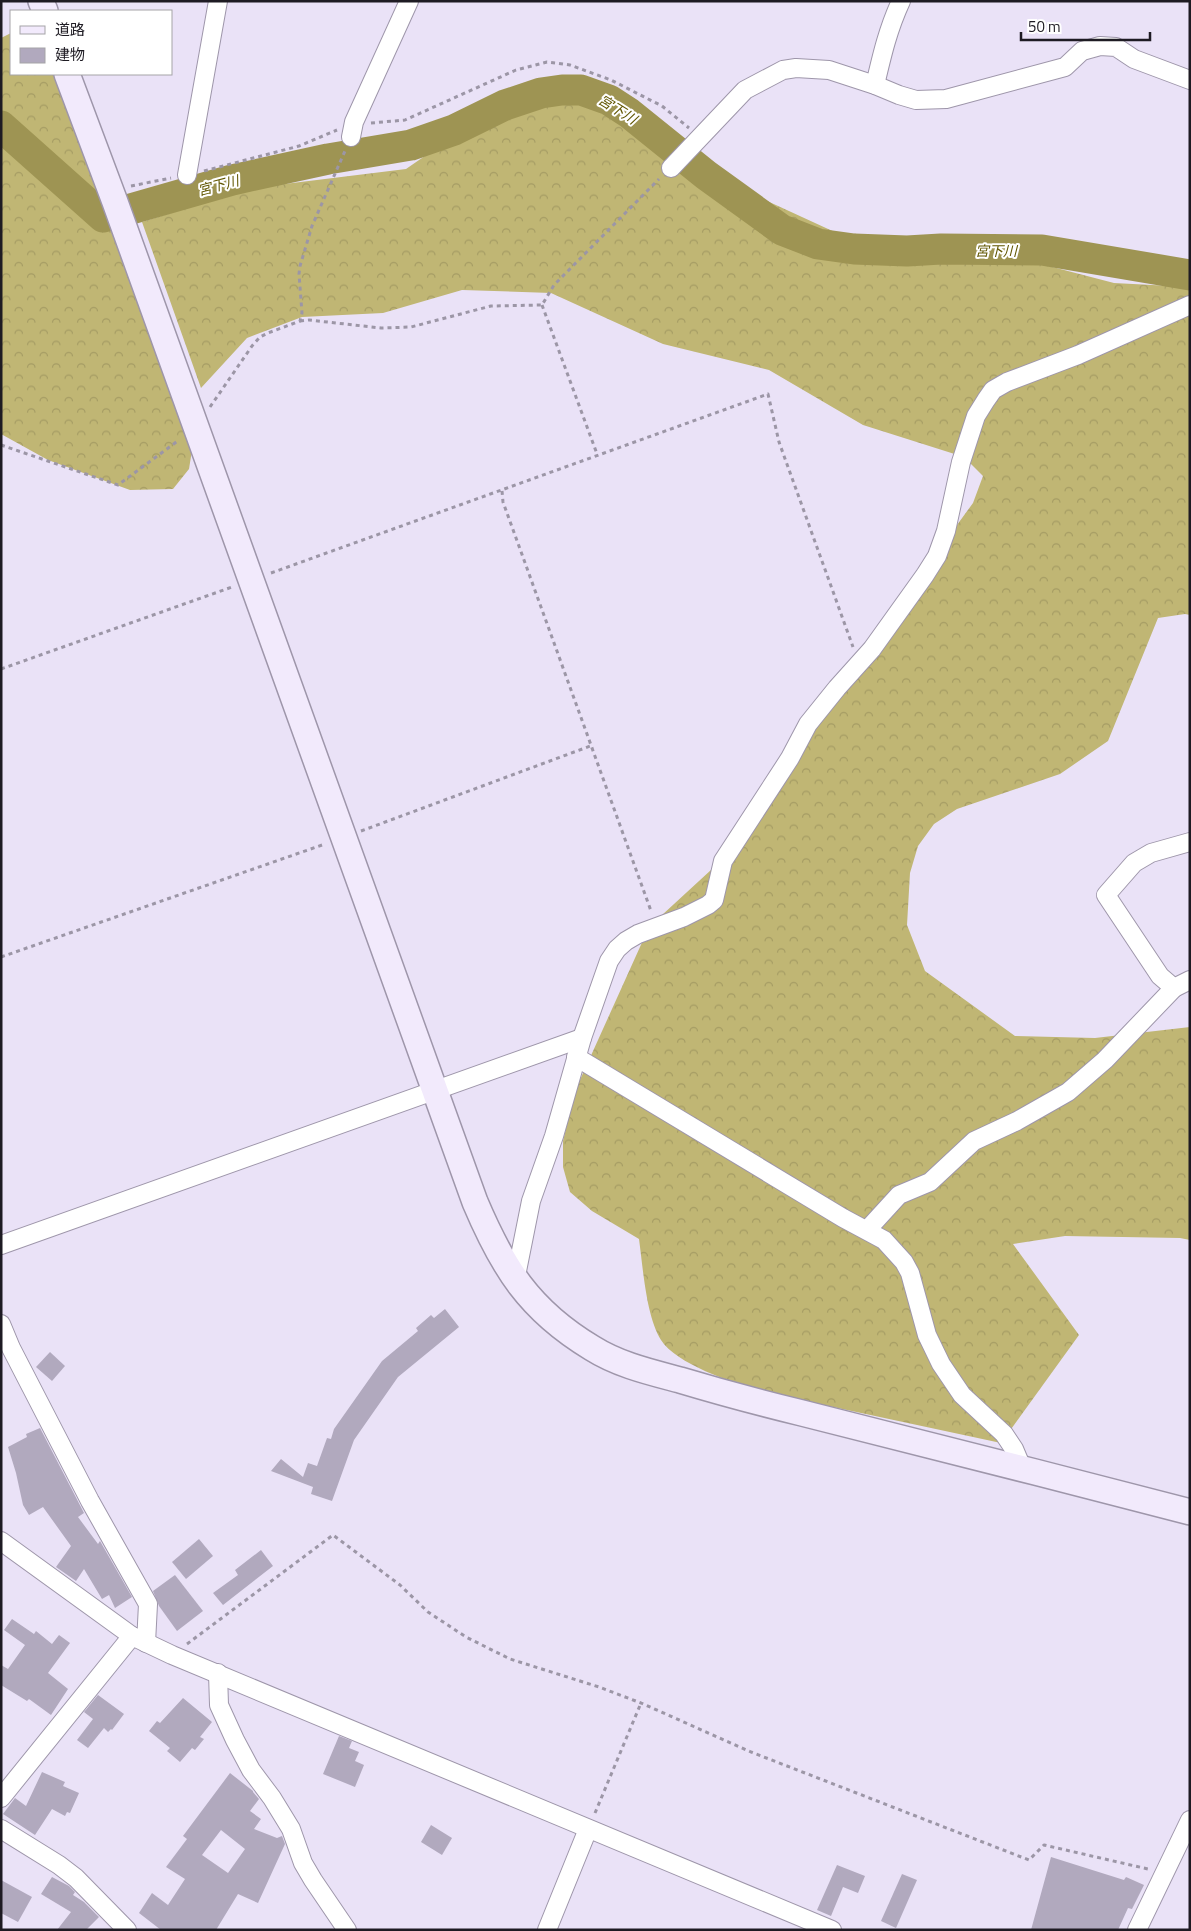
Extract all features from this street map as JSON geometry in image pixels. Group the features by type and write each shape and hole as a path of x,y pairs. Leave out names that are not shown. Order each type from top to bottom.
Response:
{"street":[{"path":"187,175 218,1"},
{"path":"352,130 409,1"},
{"path":"876,85 884,45 901,1"},
{"path":"670,168 745,90 782,70 796,68 829,70 916,100 946,99 1065,67 1082,51 1100,46 1116,47 1134,59 1190,80"},
{"path":"66,75 113,196 475,1202 488,1233 515,1280 534,1303 561,1327 592,1348 625,1365 731,1395 1190,1512"},
{"path":"515,1280 531,1201 554,1136 582,1038 609,961 617,949 638,934 684,918 714,900 723,861 790,758 808,724 859,664 937,556 946,531 961,462 976,416 993,390 1006,382 1078,355 1190,305"},
{"path":"867,1230 899,1195 930,1182 974,1141 1017,1121 1068,1092 1105,1060 1182,984 1160,976 1106,895 1134,862 1152,853 1190,842"},
{"path":"1,1245 582,1038"},
{"path":"576,1057 842,1218 884,1240 904,1262 910,1273 927,1335 941,1364 962,1395 1004,1434 1014,1449 1022,1468"},
{"path":"1,1324 11,1348 90,1502 148,1604 139,1639 1,1798"},
{"path":"1,1541 139,1639 172,1655 832,1930"},
{"path":"218,1673 219,1705 235,1740 251,1770 272,1798 290,1829 303,1863 313,1880 347,1930"},
{"path":"1137,1930 1190,1820"},
{"path":"546,1930 588,1828"},
{"path":"1,1829 59,1865 76,1878 127,1930"}],"path":[{"path":"113,196 299,146 370,123 405,120 516,70 548,62 570,65 612,80 662,106 697,141"},
{"path":"300,321 302,312 298,274 312,226 338,164"},
{"path":"542,305 554,285 670,168"},
{"path":"1,445 118,485 196,428 252,346 260,338 300,321 309,320 381,328 411,327 491,306 542,305"},
{"path":"542,305 597,454"},
{"path":"1,669 251,581 597,454 768,394 779,442 859,664"},
{"path":"502,490 504,502 650,905 654,928"},
{"path":"1,957 345,837 593,745"},
{"path":"172,1655 333,1535 400,1585 428,1612 466,1636 510,1659 600,1687 641,1703 751,1752 1029,1860 1044,1845 1164,1873"},
{"path":"588,1828 641,1703"}],"green space":[{"path":"10,34 10,75 55,75 193,444 189,469 173,489 130,490 48,460 1,434 1,38"},
{"path":"549,81 623,109 765,200 839,234 906,252 1003,254 1114,283 1190,287 1190,615 1158,618 1108,741 1060,774 957,809 934,824 918,846 910,873 907,925 925,971 1015,1036 1095,1038 1190,1027 1190,1240 1180,1238 1065,1236 1013,1244 1079,1335 1001,1443 759,1391 734,1383 679,1357 668,1349 656,1330 646,1291 639,1239 592,1211 570,1192 563,1167 563,1141 575,1091 649,927 724,858 748,812 973,503 983,476 964,457 863,425 769,370 663,344 551,293 462,290 383,313 302,317 247,338 201,388 142,222 252,188 406,169 525,87"}],"building":[{"path":"445,1309 459,1327 398,1377 354,1440 332,1501 311,1494 313,1487 271,1471 281,1459 303,1477 308,1463 317,1466 327,1438 331,1439 334,1429 382,1361 418,1331 416,1328 431,1315 434,1318"},
{"path":"50,1352 65,1366 52,1381 36,1367"},
{"path":"40,1428 84,1513 78,1517 98,1544 100,1541 132,1597 115,1608 109,1595 102,1599 84,1569 76,1581 56,1567 71,1546 43,1507 29,1515 23,1505 8,1447 27,1437 26,1434"},
{"path":"199,1539 213,1556 186,1579 172,1562"},
{"path":"261,1550 273,1566 223,1605 213,1593 238,1575 235,1570"},
{"path":"175,1575 203,1611 177,1631 159,1606 153,1591"},
{"path":"12,1619 34,1634 36,1631 52,1644 59,1635 70,1643 48,1673 68,1689 51,1715 29,1699 27,1701 1,1685 1,1665 8,1669 25,1645 4,1630"},
{"path":"98,1695 124,1714 112,1730 108,1732 104,1728 88,1748 77,1740 93,1719 84,1712"},
{"path":"183,1698 212,1722 200,1737 204,1739 195,1750 192,1748 180,1762 167,1751 170,1748 149,1731 157,1721 160,1723"},
{"path":"339,1736 352,1741 349,1748 359,1752 355,1761 364,1765 355,1787 323,1774"},
{"path":"42,1772 65,1782 63,1786 79,1793 70,1813 67,1812 65,1816 52,1809 35,1835 3,1814 15,1798 26,1806"},
{"path":"230,1773 253,1791 259,1799 250,1811 261,1819 254,1829 277,1838 282,1836 285,1844 258,1903 238,1894 216,1930 161,1930 139,1913 152,1893 168,1905 185,1879 166,1867 187,1839 183,1836","holes":["221,1830 245,1849 228,1873 202,1855"]},
{"path":"431,1825 452,1838 442,1855 421,1842"},
{"path":"1051,1857 1124,1880 1126,1877 1144,1885 1132,1909 1128,1908 1118,1930 1031,1930"},
{"path":"837,1865 865,1876 858,1893 843,1887 831,1916 817,1910"},
{"path":"902,1874 917,1880 896,1928 881,1921"},
{"path":"52,1877 69,1886 75,1892 73,1895 84,1902 99,1917 86,1930 57,1930 71,1912 41,1894"},
{"path":"1,1880 32,1897 18,1922 1,1913"}],"waterway":[{"name":"宮下川","path":"1,126 103,217 232,180 328,159 411,145 454,130 505,105 541,93 581,90 609,100 629,113 706,175 782,230 818,244 854,249 907,251 941,249 1042,250 1190,275"}]}
